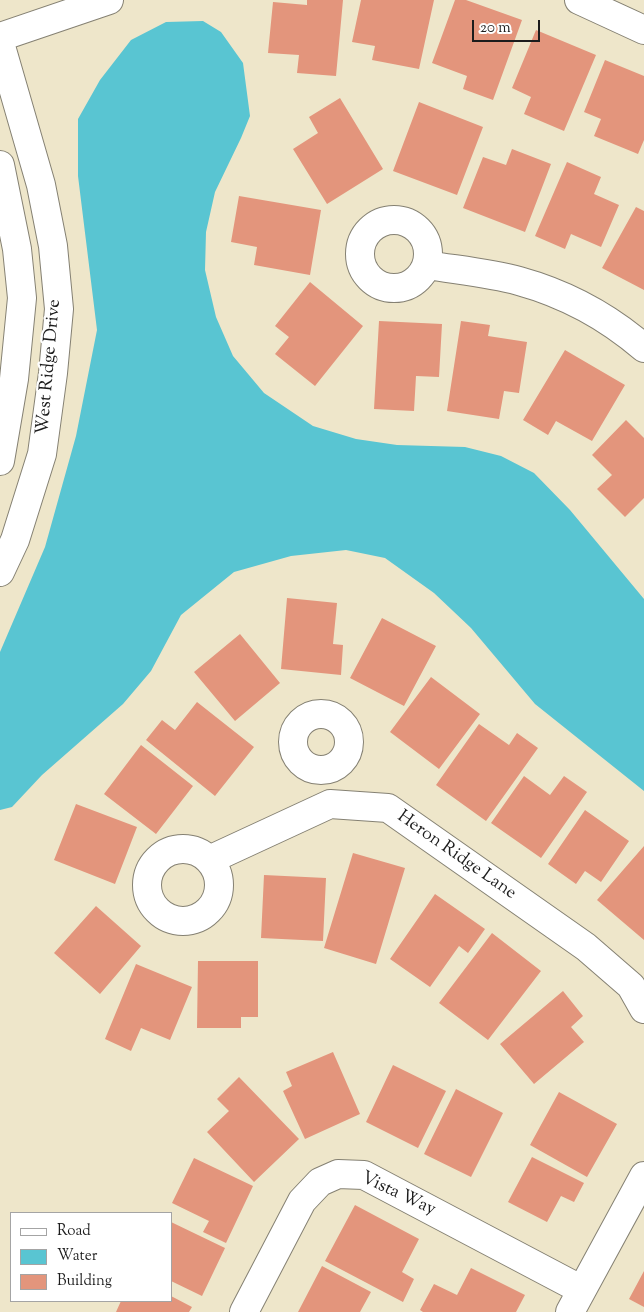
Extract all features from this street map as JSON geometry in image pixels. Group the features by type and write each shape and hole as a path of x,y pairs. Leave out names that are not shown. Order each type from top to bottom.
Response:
{"street":[{"path":"0,37 109,0"},
{"path":"579,0 644,30"},
{"name":"West Ridge Drive","path":"0,43 41,185 53,246 59,309 42,454 14,540 0,572"},
{"name":"West Ridge Drive","path":"0,166 17,249 22,298 14,379 0,461"},
{"path":"428,265 518,281 572,300 622,328 644,348"},
{"path":"327,770 330,804"},
{"name":"Heron Ridge Lane","path":"209,860 330,804 388,808 586,947 631,986 644,1009"},
{"name":"Vista Way","path":"244,1312 302,1201 320,1182 338,1174 364,1175 576,1301"},
{"path":"576,1301 644,1176"}],"water":[{"path":"203,21 221,32 243,63 250,116 215,192 206,232 205,270 216,317 233,356 264,393 313,426 356,439 397,445 465,447 501,456 534,473 570,510 644,599 644,791 535,704 471,628 434,593 385,558 346,550 291,556 234,572 181,615 151,671 123,704 42,775 12,807 0,810 0,652 45,547 76,436 97,330 78,176 78,119 100,80 131,40 166,22"}],"building":[{"path":"307,0 343,0 336,76 297,73 299,55 268,53 273,2 307,5"},
{"path":"361,0 434,0 419,69 372,60 375,46 352,42"},
{"path":"455,0 466,0 522,20 493,100 463,89 467,76 432,63"},
{"path":"536,30 596,55 564,131 524,114 531,97 512,88"},
{"path":"605,60 644,76 644,140 638,154 594,136 601,119 584,112"},
{"path":"340,98 383,169 327,204 293,149 318,133 309,117"},
{"path":"419,102 483,127 457,195 393,171"},
{"path":"512,149 551,164 525,232 463,208 483,157 506,165"},
{"path":"567,162 601,177 594,194 619,205 601,247 571,234 565,249 535,236"},
{"path":"239,196 321,210 310,275 254,265 257,247 231,242"},
{"path":"636,207 644,211 644,290 602,268"},
{"path":"310,282 363,326 315,386 275,354 289,337 275,326"},
{"path":"379,321 442,324 439,377 416,376 414,411 374,409"},
{"path":"461,321 490,325 488,336 527,342 519,393 504,391 499,419 447,411"},
{"path":"565,350 625,385 592,441 556,421 548,435 523,420"},
{"path":"626,420 644,438 644,498 625,517 597,489 612,475 592,455"},
{"path":"287,598 337,603 333,644 343,645 341,675 281,669"},
{"path":"382,618 436,646 404,706 350,678"},
{"path":"240,634 280,683 235,721 194,672"},
{"path":"431,677 480,714 439,769 390,732"},
{"path":"197,702 254,747 215,796 146,740 162,720 175,730"},
{"path":"479,724 509,745 517,733 538,748 486,821 436,785"},
{"path":"141,745 193,786 156,834 104,794"},
{"path":"524,776 550,795 564,776 587,792 541,858 491,823"},
{"path":"76,804 137,827 115,884 54,860"},
{"path":"585,810 629,841 601,882 585,871 576,884 548,864"},
{"path":"644,846 644,940 597,900"},
{"path":"353,853 405,868 376,964 324,948"},
{"path":"264,875 326,878 323,941 261,938"},
{"path":"435,894 485,929 468,953 459,946 430,987 390,959"},
{"path":"96,906 141,946 100,994 54,953"},
{"path":"492,933 541,971 488,1040 439,1003"},
{"path":"198,961 258,961 258,1017 241,1017 241,1028 197,1028"},
{"path":"136,964 192,987 170,1040 141,1028 131,1051 105,1039"},
{"path":"563,991 583,1016 571,1027 584,1042 534,1084 500,1044"},
{"path":"333,1052 360,1114 305,1139 283,1091 292,1086 286,1072"},
{"path":"393,1065 446,1091 418,1148 366,1122"},
{"path":"239,1077 299,1139 254,1182 207,1132 229,1111 217,1099"},
{"path":"456,1089 503,1113 471,1177 424,1154"},
{"path":"559,1092 617,1124 587,1177 530,1145"},
{"path":"532,1157 584,1183 574,1202 561,1196 547,1222 508,1202"},
{"path":"194,1158 253,1186 226,1243 203,1232 209,1221 172,1203"},
{"path":"355,1205 419,1239 402,1272 414,1279 403,1302 325,1261"},
{"path":"172,1222 225,1248 202,1296 172,1281"},
{"path":"322,1266 371,1292 360,1312 298,1312"},
{"path":"471,1268 525,1295 516,1312 423,1312 420,1310 434,1284 457,1295"},
{"path":"644,1271 644,1307 629,1299"},
{"path":"172,1297 192,1307 189,1312 116,1312 121,1302 172,1302"}]}
